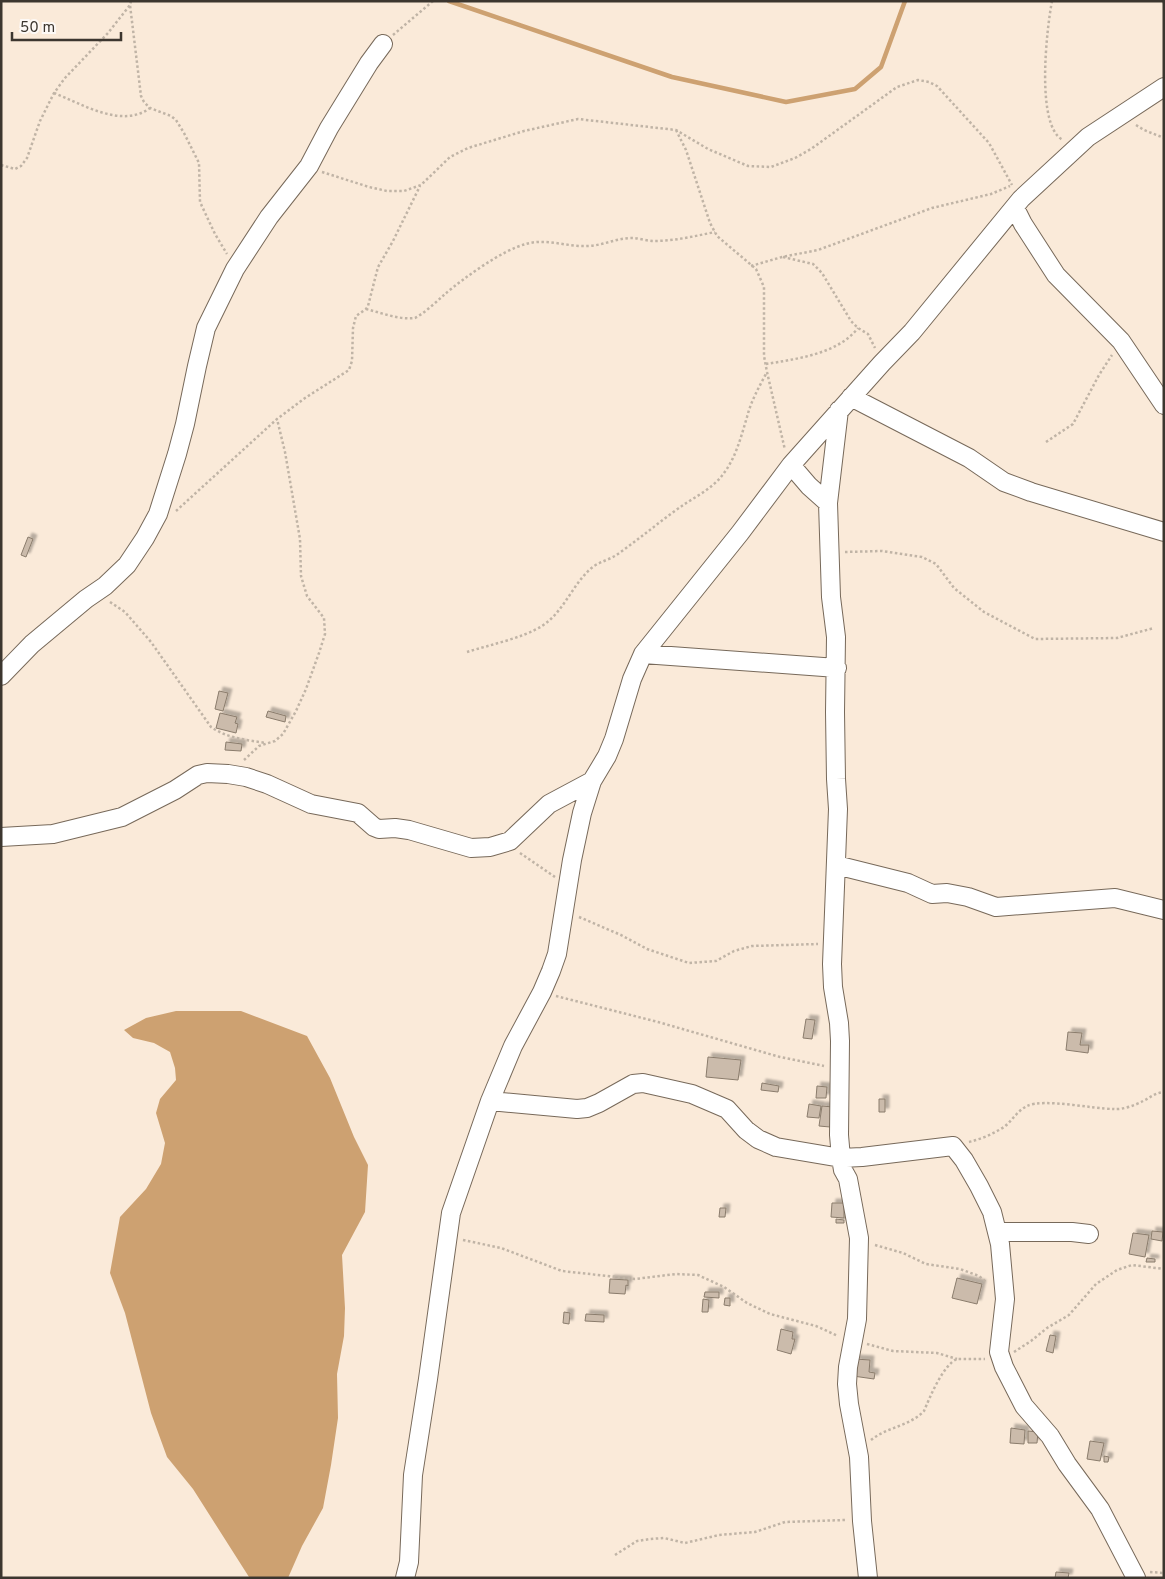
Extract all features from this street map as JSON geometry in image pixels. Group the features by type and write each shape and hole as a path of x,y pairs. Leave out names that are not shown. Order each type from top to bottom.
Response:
{"street":[{"path":"1,676 32,644 105,586 127,565 145,538 154,520 178,454 206,328 235,269 268,217 308,166 329,128 369,63 383,44"},
{"path":"405,1578 409,1562 413,1475 450,1214 490,1101 513,1046 542,992 557,954 577,835 592,781 614,739 632,679 643,654 791,465 912,332 1016,197 1088,137 1164,87"},
{"path":"1016,197 1023,224 1056,275 1121,341 1164,405"},
{"path":"845,404 828,503 831,597 836,637 837,668 835,712 838,809 832,945 833,987 839,1032 839,1135 841,1158 848,1179 860,1238 857,1319 848,1367 847,1384 858,1457 868,1578"},
{"path":"845,404 969,458 1004,482 1040,495 1164,532"},
{"path":"791,465 804,482 828,503"},
{"path":"643,654 837,668"},
{"path":"1,837 52,834 106,822 140,809 198,775 207,773 246,777 267,784 311,804 358,813 374,827 380,829 395,828 409,830 472,848 490,847 504,844 518,834 549,804 592,781"},
{"path":"836,865 908,883 932,894 968,897 996,907 1115,898 1164,910"},
{"path":"490,1101 577,1109 587,1108 633,1084 653,1084 692,1094 727,1109 746,1130 767,1144 776,1147 841,1158 953,1146 964,1160 979,1186 992,1212 997,1232 1005,1299 1000,1344 1004,1368 1024,1406 1050,1436 1067,1464 1100,1509 1136,1578"},
{"path":"997,1232 1072,1232 1089,1234"}],"path":[{"path":"1,165 15,169 21,166 27,158 40,121 54,92 108,33 132,1"},
{"path":"383,44 432,1"},
{"path":"1052,1 1045,53 1046,105 1051,125 1059,138 1077,147"},
{"path":"130,5 141,96 150,108 172,116 184,133 199,162 200,202 215,234 235,269"},
{"path":"154,520 179,510 277,419 304,398 349,370 352,362 354,320 356,316 366,309 370,302 378,267 421,185 450,157 468,148 524,131 578,120 676,130 708,149 748,166 771,167 795,158 811,149 897,87 918,80 937,86 989,142 1016,197"},
{"path":"54,92 115,116 133,116 150,108"},
{"path":"1120,116 1144,130 1164,138"},
{"path":"676,130 686,150 710,223 717,236 756,269 764,287 766,372 784,448 791,465"},
{"path":"308,166 349,182 387,192 404,191 421,185"},
{"path":"752,266 782,257 818,250 932,208 991,194 1016,197"},
{"path":"366,309 391,316 415,318 460,282 494,259 526,244 539,242 587,246 634,238 652,241 677,240 715,232"},
{"path":"782,257 813,264 822,272 851,321 870,336 882,363"},
{"path":"766,364 811,356 849,339 858,328"},
{"path":"1046,442 1073,424 1121,341"},
{"path":"466,652 526,634 542,626 556,615 578,583 595,566 616,556 680,507 707,490 722,476 731,464 747,416 766,372"},
{"path":"228,774 259,746 275,741 283,734 306,689 325,634 324,618 307,596 302,576 300,539 285,452 277,419"},
{"path":"830,561 835,555 847,552 882,551 922,557 936,564 954,588 984,612 1035,638 1117,638 1154,628"},
{"path":"92,595 111,603 125,612 161,655 210,727 235,738 267,744"},
{"path":"504,844 518,851 568,887"},
{"path":"565,910 622,935 647,949 689,963 716,961 734,951 752,946 832,945"},
{"path":"542,992 658,1022 780,1057 830,1067 840,1073"},
{"path":"953,1146 981,1139 1005,1126 1017,1113 1028,1106 1042,1104 1081,1105 1116,1110 1142,1102 1156,1093 1164,1092"},
{"path":"448,1235 500,1248 562,1272 635,1279 676,1274 698,1275 724,1287 747,1303 770,1314 816,1326 844,1338 893,1351 937,1353 957,1359 992,1359 1001,1358 1013,1353 1047,1328 1069,1315 1096,1284 1117,1270 1132,1265 1164,1269"},
{"path":"860,1238 872,1244 904,1253 926,1264 960,1269 979,1276 1005,1299"},
{"path":"858,1457 869,1441 878,1434 914,1420 920,1415 924,1411 945,1371 953,1360 957,1359"},
{"path":"615,1555 634,1543 650,1539 664,1538 685,1543 714,1536 755,1532 785,1522 802,1520 862,1521"}],"shaded area":[{"path":"176,1011 241,1011 307,1036 330,1078 354,1137 368,1165 365,1212 342,1255 345,1308 344,1336 337,1374 338,1418 323,1508 302,1546 288,1578 249,1577 193,1489 167,1457 151,1413 125,1313 110,1273 120,1217 146,1189 161,1164 165,1143 156,1113 160,1099 176,1080 175,1068 170,1052 154,1043 133,1038 124,1030 146,1018"}],"building":[{"path":"28,537 33,539 26,557 21,555"},
{"path":"219,691 228,693 223,711 215,709"},
{"path":"268,711 286,716 285,722 266,717"},
{"path":"220,713 237,717 235,723 238,724 236,733 216,728"},
{"path":"226,742 242,744 241,751 225,750"},
{"path":"806,1019 815,1020 812,1039 803,1038"},
{"path":"1068,1032 1082,1033 1080,1045 1089,1045 1088,1053 1066,1050"},
{"path":"708,1057 741,1060 738,1080 706,1077"},
{"path":"762,1083 779,1086 778,1092 761,1090"},
{"path":"817,1086 827,1087 826,1098 816,1098"},
{"path":"879,1099 885,1099 885,1112 879,1112"},
{"path":"809,1104 821,1106 819,1118 807,1117"},
{"path":"822,1106 833,1107 830,1127 819,1126"},
{"path":"832,1203 844,1203 844,1218 831,1217"},
{"path":"720,1208 726,1208 725,1217 719,1217"},
{"path":"836,1219 844,1220 844,1223 836,1223"},
{"path":"1152,1231 1163,1232 1162,1241 1151,1239"},
{"path":"1133,1233 1149,1235 1145,1257 1129,1254"},
{"path":"1147,1258 1155,1259 1155,1262 1146,1262"},
{"path":"957,1278 982,1284 977,1304 952,1298"},
{"path":"610,1279 628,1280 625,1294 609,1293"},
{"path":"705,1292 719,1292 719,1298 704,1297"},
{"path":"725,1298 730,1298 730,1306 724,1305"},
{"path":"703,1299 709,1300 708,1312 702,1312"},
{"path":"564,1312 570,1313 569,1324 563,1323"},
{"path":"586,1314 604,1315 604,1322 585,1321"},
{"path":"781,1329 793,1332 792,1339 795,1339 791,1354 777,1350"},
{"path":"1050,1335 1056,1336 1053,1353 1046,1351"},
{"path":"855,1359 870,1360 869,1372 875,1373 874,1379 853,1376"},
{"path":"1011,1428 1025,1430 1024,1444 1010,1443"},
{"path":"1028,1431 1038,1432 1037,1443 1028,1443"},
{"path":"1090,1441 1104,1443 1100,1461 1087,1459"},
{"path":"1104,1456 1109,1457 1108,1462 1104,1462"},
{"path":"1056,1572 1069,1573 1068,1578 1055,1578"}],"waterway":[{"path":"449,1 672,77 786,102 855,89 881,67 905,1"}]}
